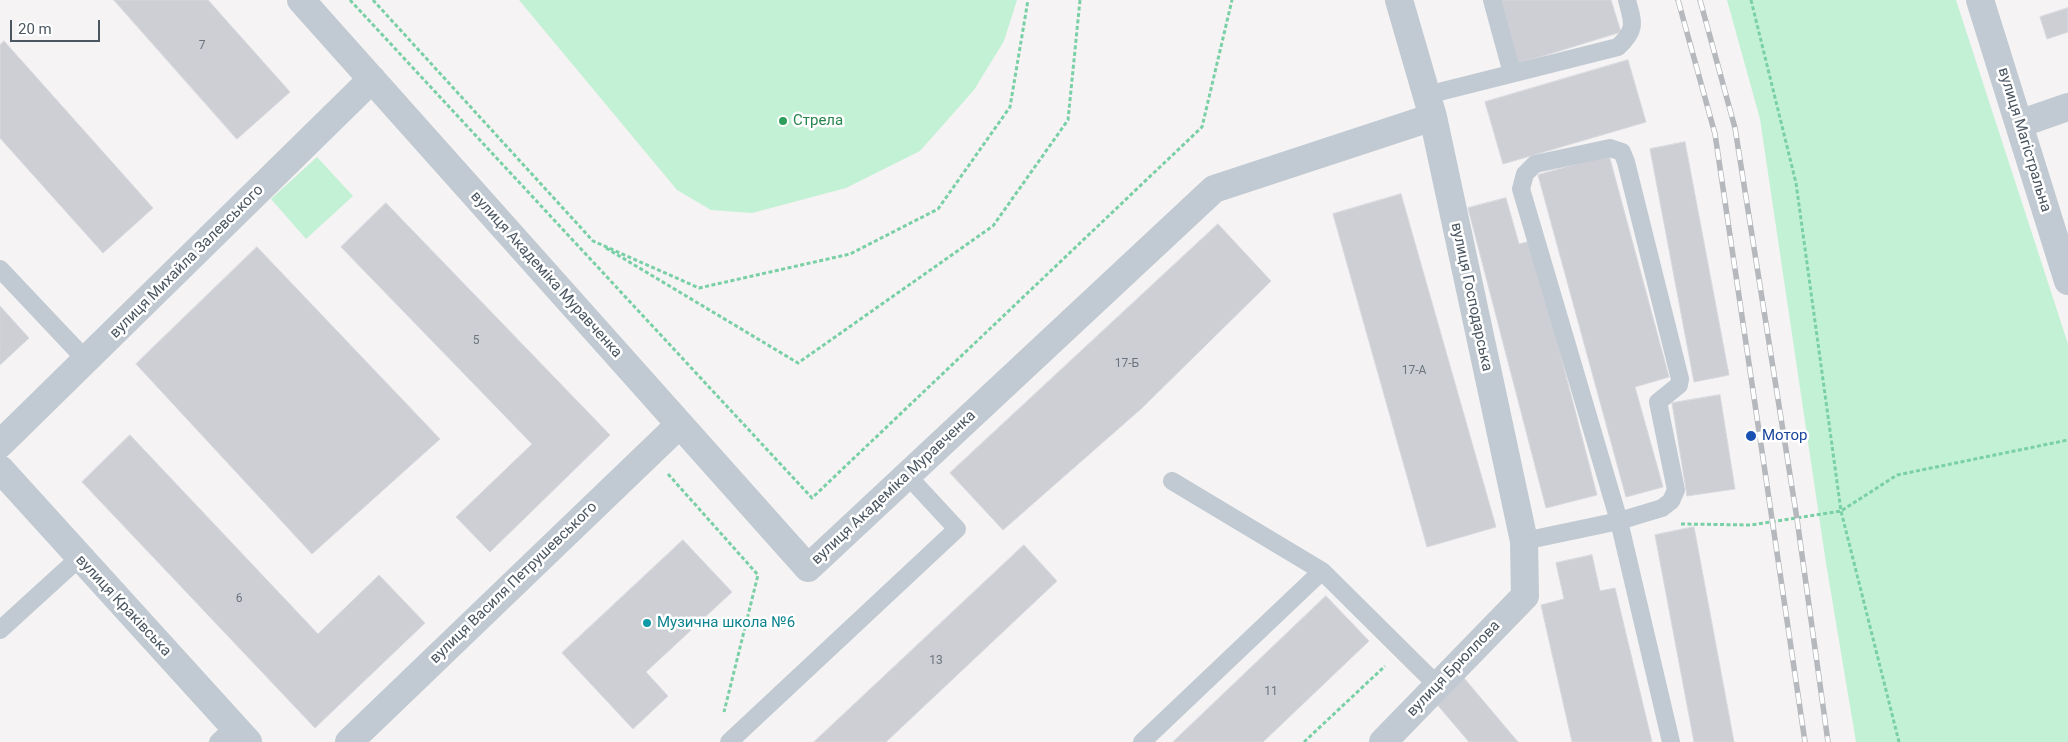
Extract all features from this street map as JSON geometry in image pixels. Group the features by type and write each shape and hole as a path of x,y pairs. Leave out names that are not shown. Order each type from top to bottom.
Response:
{"street":[{"name":"вулиця Академіка Муравченка","path":"301,0 808,568 1214,189 1430,106"},
{"name":"вулиця Господарська","path":"1399,0 1430,106 1524,541 1525,596"},
{"name":"вулиця Магістральна","path":"1980,0 2068,281"},
{"name":"вулиця Михайла Залевського","path":"0,444 87,361 372,80"},
{"path":"2019,124 2068,107"},
{"name":"вулиця Василя Петрушевського","path":"349,742 679,425"},
{"name":"вулиця Краківська","path":"0,469 233,737"},
{"name":"вулиця Брюллова","path":"1383,742 1525,596"}],"lane":[{"path":"1492,0 1512,73"},
{"path":"1430,106 1512,73 1618,47 1629,37 1633,24 1627,0"},
{"path":"1524,541 1619,521 1662,508 1671,501 1676,490 1658,402 1679,385 1680,379 1626,162 1622,152 1610,148 1534,164 1525,174 1521,189 1619,521 1671,742"},
{"path":"0,269 87,361"},
{"path":"729,742 956,529 907,476"},
{"path":"1172,481 1322,572 1438,686"},
{"path":"0,630 79,558"},
{"path":"1142,742 1322,572"}],"path":[{"path":"350,0 812,498 1202,127 1232,0"},
{"path":"373,0 593,241 798,363 993,226 1068,120 1080,0"},
{"path":"593,241 698,288 850,254 938,209 1010,107 1028,0"},
{"path":"1751,0 1796,183 1841,511 1899,742"},
{"path":"1672,524 1751,525 1841,511 1897,475 2068,440"},
{"path":"649,453 758,575 724,714"},
{"path":"1304,742 1402,650"}],"green space":[{"name":"Стрела","path":"519,0 1017,0 1004,41 974,90 920,151 846,188 752,213 711,210 677,190"},
{"path":"1727,0 1956,0 2068,344 2068,742 1856,742 1826,563 1760,119"},
{"path":"317,157 353,196 306,239 271,199"}],"building":[{"path":"114,0 208,0 290,92 237,139"},
{"path":"1497,0 1611,0 1621,32 1517,64"},
{"path":"2068,8 2068,32 2047,39 2040,17"},
{"path":"4,41 153,208 103,253 0,138 0,45"},
{"path":"1628,60 1646,122 1503,164 1485,102"},
{"path":"1685,142 1729,375 1694,382 1650,149"},
{"path":"1609,155 1669,377 1635,387 1663,487 1626,497 1538,175"},
{"path":"1401,194 1496,527 1427,547 1333,214"},
{"path":"1506,198 1519,244 1531,241 1597,495 1546,508 1468,208"},
{"path":"386,203 610,435 490,552 456,517 532,444 341,247"},
{"path":"1218,224 1271,281 1142,408 1003,530 950,473"},
{"path":"257,247 440,439 312,554 136,364"},
{"path":"0,306 29,338 0,365"},
{"path":"1720,395 1735,489 1687,496 1672,403"},
{"path":"130,435 318,634 379,575 425,623 315,728 82,482"},
{"path":"1694,527 1734,742 1694,742 1655,535"},
{"name":"Музична школа №6","path":"683,540 732,592 646,672 668,696 633,729 562,653"},
{"path":"1024,545 1057,581 886,742 814,742"},
{"path":"1592,555 1600,591 1615,588 1652,742 1572,742 1541,605 1564,599 1556,563"},
{"path":"1326,596 1369,641 1263,742 1173,742"},
{"path":"1464,678 1518,742 1469,742 1435,702"}],"railway":[{"path":"1678,0 1715,134 1805,742"},
{"path":"1700,0 1735,128 1797,519 1828,742"}],"place":[{"name":"Стрела","path":"783,121"},
{"name":"Мотор","path":"1751,436"},
{"name":"Музична школа №6","path":"647,623"}]}
